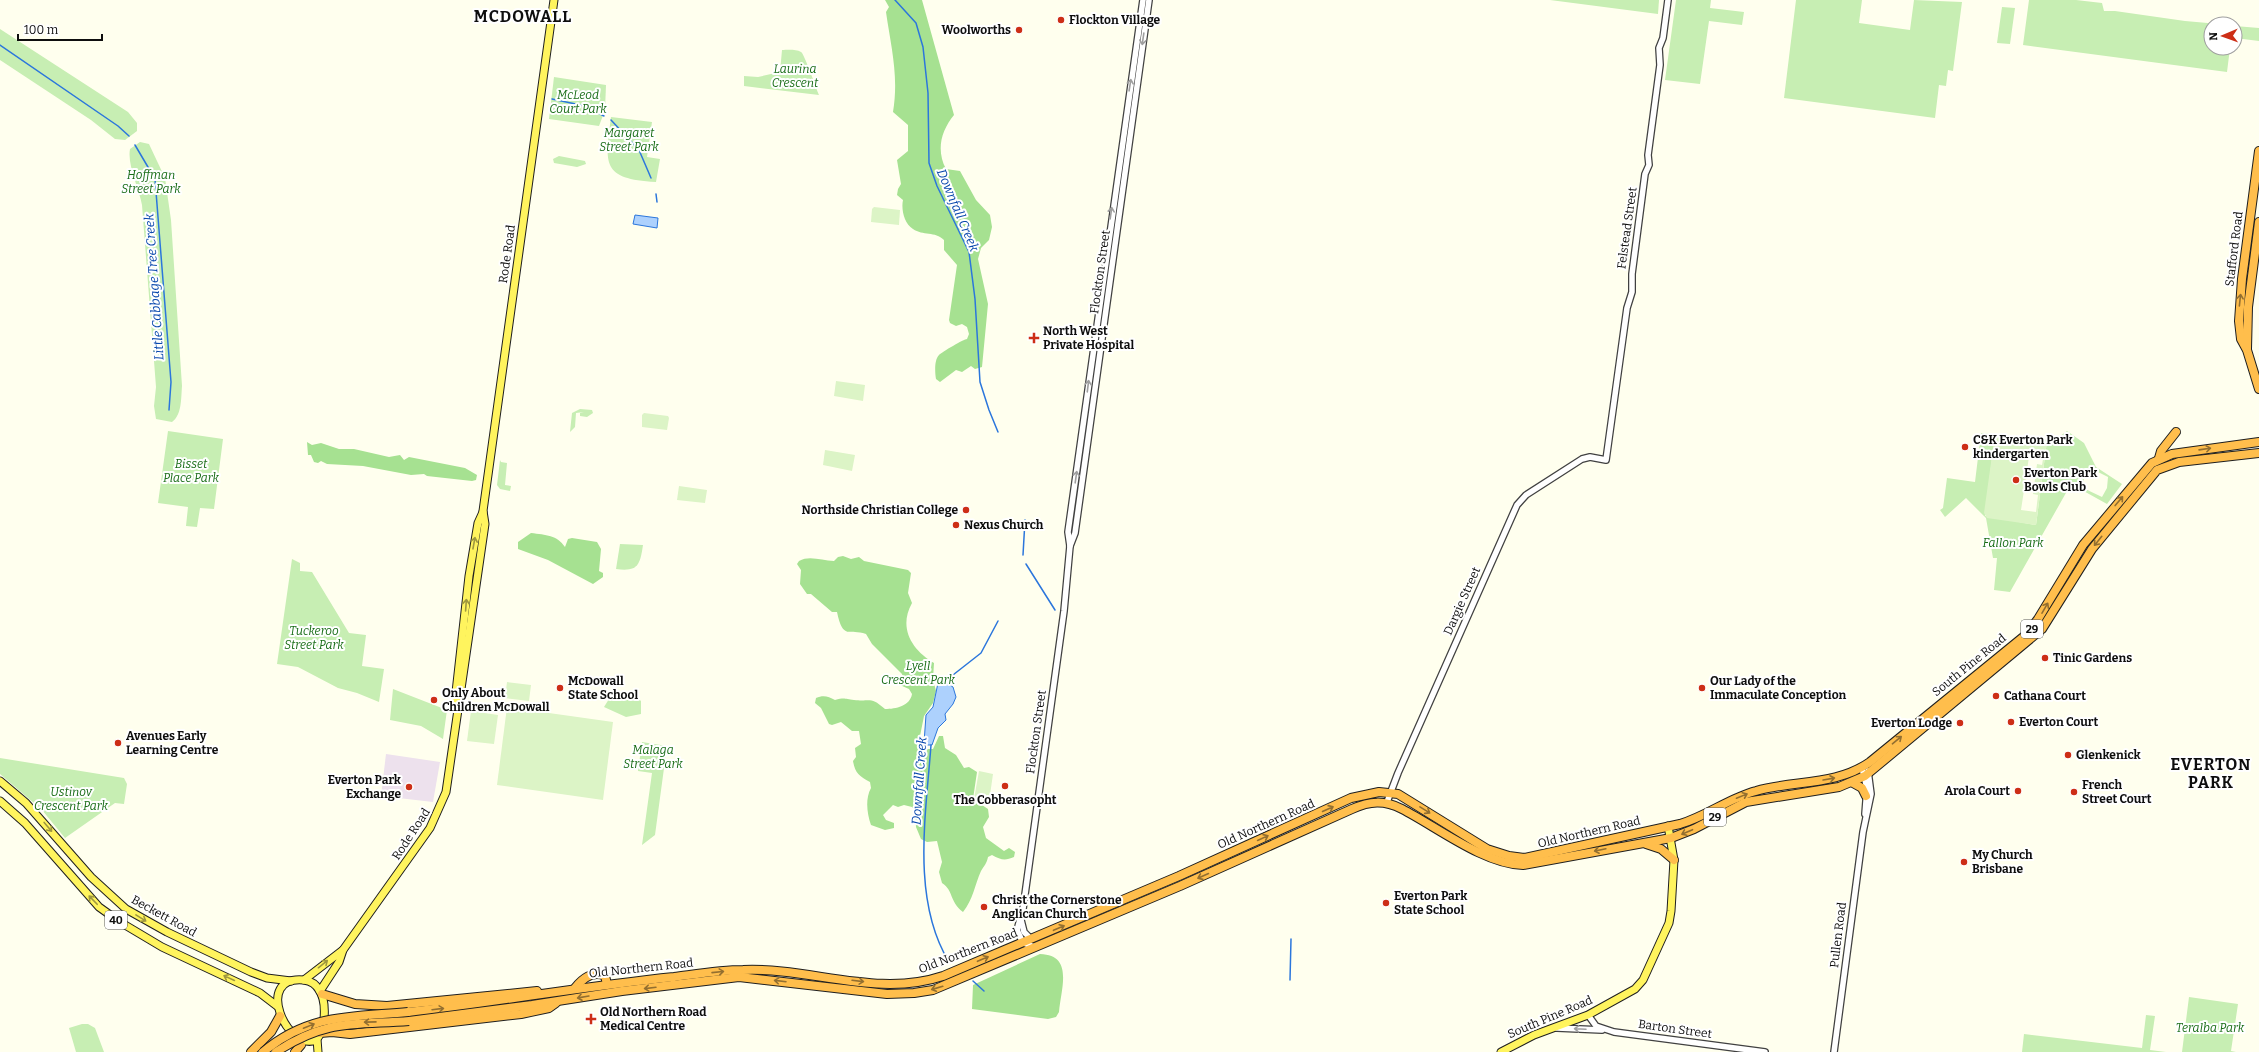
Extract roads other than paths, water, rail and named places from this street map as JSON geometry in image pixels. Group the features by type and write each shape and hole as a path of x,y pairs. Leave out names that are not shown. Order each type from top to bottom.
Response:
{"highway":[{"name":"Stafford Road","path":"2259,151 2239,306 2241,339 2247,350 2259,389"},
{"name":"Stafford Road","path":"2247,350 2248,307 2259,222"},
{"path":"2160,458 2161,451 2176,432"},
{"name":"South Pine Road","path":"1668,826 1696,819 1734,799 1756,791 1839,777 1865,766 2031,630 2083,545 2140,475 2160,458 2189,451 2259,442"},
{"name":"South Pine Road","path":"1671,838 1694,829 1746,802 1839,787 1853,783 1867,775 1958,697 2038,634 2052,616 2092,549 2157,470 2179,462 2259,453"},
{"path":"1853,783 1862,788 1866,796"},
{"name":"Old Northern Road","path":"263,1052 291,1033 318,1022 356,1014 408,1016 607,984 744,970 906,984 943,976 1214,861 1351,798 1375,792 1390,792 1406,799 1487,849 1514,857 1536,857 1668,826"},
{"name":"Old Northern Road","path":"276,1052 306,1035 332,1026 354,1022 558,1001 618,992 744,977 883,993 914,993 951,984 1223,867 1361,805 1375,802 1387,802 1409,812 1487,856 1509,864 1534,864 1671,838"},
{"path":"1639,843 1659,848 1674,860"},
{"path":"1214,861 1220,863 1223,867"},
{"path":"321,993 355,1004 387,1006 532,990 548,993"},
{"path":"319,1036 332,1032 350,1034 521,1014 548,1008 558,1001"},
{"path":"251,1052 272,1032 280,1016"},
{"path":"295,1052 304,1047"}],"main road":[{"name":"Rode Road","path":"304,980 343,950 421,841 439,810 447,787 457,713 455,701 469,576 478,523 483,511 554,0"},
{"name":"Beckett Road","path":"0,781 26,803 91,877 126,908 167,932 259,975 291,981"},
{"name":"40","path":"0,801 25,823 99,907 120,922 162,947 260,992 277,1006"},
{"name":"South Pine Road","path":"1501,1052 1534,1034 1556,1028 1588,1015 1635,988 1650,969 1669,923 1671,911 1674,860 1668,826"},
{"name":"Rode Road","path":"321,993 339,962 343,950"},
{"name":"40","path":"291,981 304,980"},
{"path":"304,980 312,982 321,993 323,1016 319,1036 318,1052"},
{"path":"291,981 281,989 277,1006 288,1037 293,1042 304,1047 319,1036"}],"street":[{"name":"Flockton Street","path":"1023,942 1017,932 1021,920 1064,611 1070,546 1068,532 1143,0"},
{"name":"Flockton Street","path":"1070,546 1075,533 1149,0"},
{"name":"Felstead Street","path":"1606,460 1627,308 1632,292 1632,274 1644,181 1648,165 1660,65 1659,48 1664,32 1668,0"},
{"name":"Dargie Street","path":"1387,802 1390,792 1519,501 1582,459 1590,457 1606,460"},
{"name":"Pullen Road","path":"1865,766 1871,794 1865,820"},
{"name":"Pullen Road","path":"1834,1052 1865,820 1867,775"},
{"path":"1021,920 1024,932 1032,939"},
{"path":"1023,942 1038,947"},
{"path":"1588,1015 1594,1024 1604,1030"},
{"name":"Barton Street","path":"1556,1028 1604,1030 1765,1052"}],"water":[{"path":"635,215 658,218 657,228 633,224"},
{"path":"939,678 953,687 956,697 953,704 945,714 946,720 938,728 932,745 926,745 924,743 926,715 933,707"}],"waterway":[{"name":"Downfall Creek","path":"895,0 916,23 923,47 928,93 929,163 937,186 969,252 975,299 980,382 998,432"},
{"name":"Little Cabbage Tree Creek","path":"0,45 118,126 129,136"},
{"path":"552,99 585,106 604,116"},
{"path":"611,120 639,150 651,178"},
{"name":"Little Cabbage Tree Creek","path":"135,145 155,179 171,382 169,410"},
{"path":"656,194 657,202"},
{"name":"Downfall Creek","path":"1023,555 1025,520"},
{"path":"1026,564 1055,610"},
{"name":"Downfall Creek","path":"944,682 981,653 998,621"},
{"name":"Downfall Creek","path":"931,745 924,828 925,884 929,912 937,938 949,962"},
{"path":"1290,980 1291,939"},
{"path":"973,981 984,991"}],"place":[{"name":"Flockton Village","path":"1061,20"},
{"name":"Woolworths","path":"1019,30"},
{"name":"North West Private Hospital","path":"1034,338"},
{"name":"C&K Everton Park kindergarten","path":"1965,447"},
{"name":"Everton Park Bowls Club","path":"2016,480"},
{"name":"Northside Christian College","path":"966,510"},
{"name":"Nexus Church","path":"956,525"},
{"name":"Tinic Gardens","path":"2045,658"},
{"name":"McDowall State School","path":"560,688"},
{"name":"Our Lady of the Immaculate Conception","path":"1702,688"},
{"name":"Cathana Court","path":"1996,696"},
{"name":"Only About Children McDowall","path":"434,700"},
{"name":"Everton Court","path":"2011,722"},
{"name":"Everton Lodge","path":"1960,723"},
{"name":"Avenues Early Learning Centre","path":"118,743"},
{"name":"Glenkenick","path":"2068,755"},
{"name":"The Cobberasopht","path":"1005,786"},
{"name":"Everton Park Exchange","path":"409,787"},
{"name":"Arola Court","path":"2018,791"},
{"name":"French Street Court","path":"2074,792"},
{"name":"My Church Brisbane","path":"1964,862"},
{"name":"Everton Park State School","path":"1386,903"},
{"name":"Christ the Cornerstone Anglican Church","path":"984,907"},
{"name":"Old Northern Road Medical Centre","path":"591,1019"}],"district":[{"name":"MCDOWALL","path":"523,16"},
{"name":"EVERTON PARK","path":"2211,773"}],"park label":[{"name":"Laurina Crescent","path":"795,76"},
{"name":"McLeod Court Park","path":"578,102"},
{"name":"Margaret Street Park","path":"629,140"},
{"name":"Hoffman Street Park","path":"151,182"},
{"name":"Bisset Place Park","path":"191,471"},
{"name":"Fallon Park","path":"2013,543"},
{"name":"Tuckeroo Street Park","path":"314,638"},
{"name":"Lyell Crescent Park","path":"918,673"},
{"name":"Malaga Street Park","path":"653,757"},
{"name":"Ustinov Crescent Park","path":"71,799"},
{"name":"Teralba Park","path":"2210,1028"}]}
